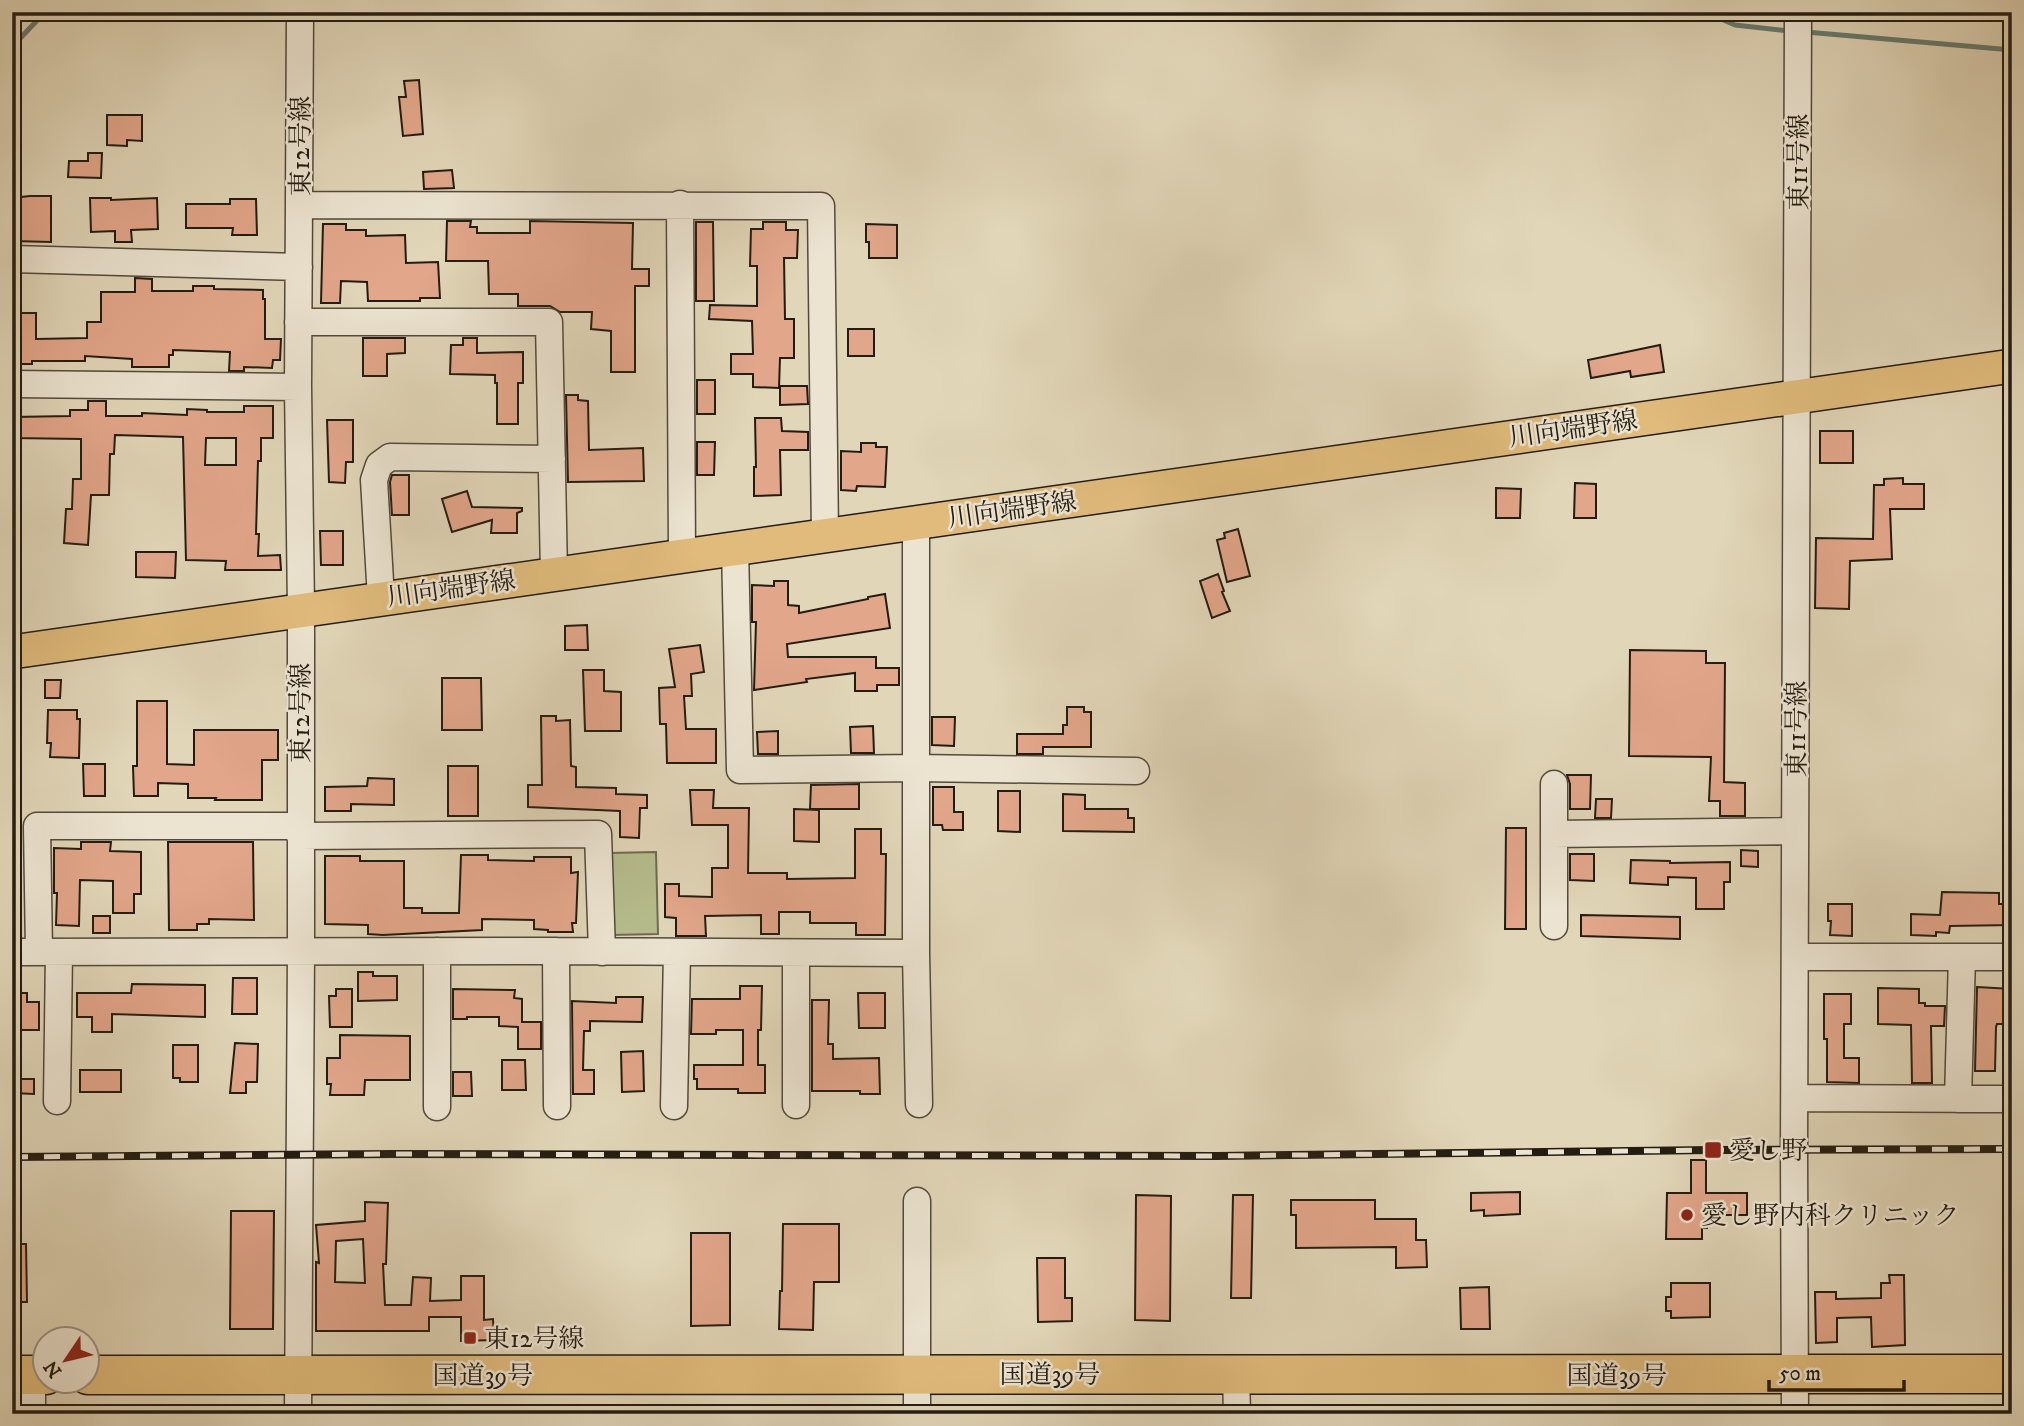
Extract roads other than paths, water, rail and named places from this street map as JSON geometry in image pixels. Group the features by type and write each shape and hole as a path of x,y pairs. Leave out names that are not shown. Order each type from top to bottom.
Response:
{"highway":[{"name":"国道39号","path":"102,1375 2012,1374"}],"main road":[{"name":"川向端野線","path":"12,652 2012,366"}],"street":[{"name":"東12号線","path":"298,1414 301,953 298,387 300,12"},
{"name":"東11号線","path":"1796,1414 1798,27"},
{"path":"680,204 682,556"},
{"path":"300,205 821,205 825,536"},
{"path":"12,258 299,267"},
{"path":"298,322 549,322 554,574"},
{"path":"12,384 298,387"},
{"path":"381,598 374,480 379,465 390,457 552,459"},
{"path":"916,523 916,953 919,1104"},
{"path":"735,548 740,770 916,768 1136,771"},
{"path":"1554,784 1554,926"},
{"path":"57,1101 49,952 37,826 598,834 602,952"},
{"path":"1554,834 1795,831"},
{"path":"437,951 437,1107"},
{"path":"556,951 557,1106"},
{"path":"12,952 916,953"},
{"path":"674,1106 677,952"},
{"path":"796,953 796,1105"},
{"path":"1795,957 2012,957"},
{"path":"1958,1099 1962,957"},
{"path":"1795,1098 2012,1099"},
{"path":"917,1201 917,1414"},
{"path":"30,1375 32,1414"},
{"path":"1236,1375 1237,1414"}],"waterway":[{"path":"12,47 45,12"},
{"path":"1705,12 1735,25 1789,31"},
{"path":"1806,32 2012,50"}],"railway":[{"path":"12,1157 394,1154 1217,1156 2012,1149"}],"place":[{"name":"愛し野","path":"1713,1150"},
{"name":"愛し野内科クリニック","path":"1687,1215"},
{"name":"東12号線","path":"470,1338"}]}
